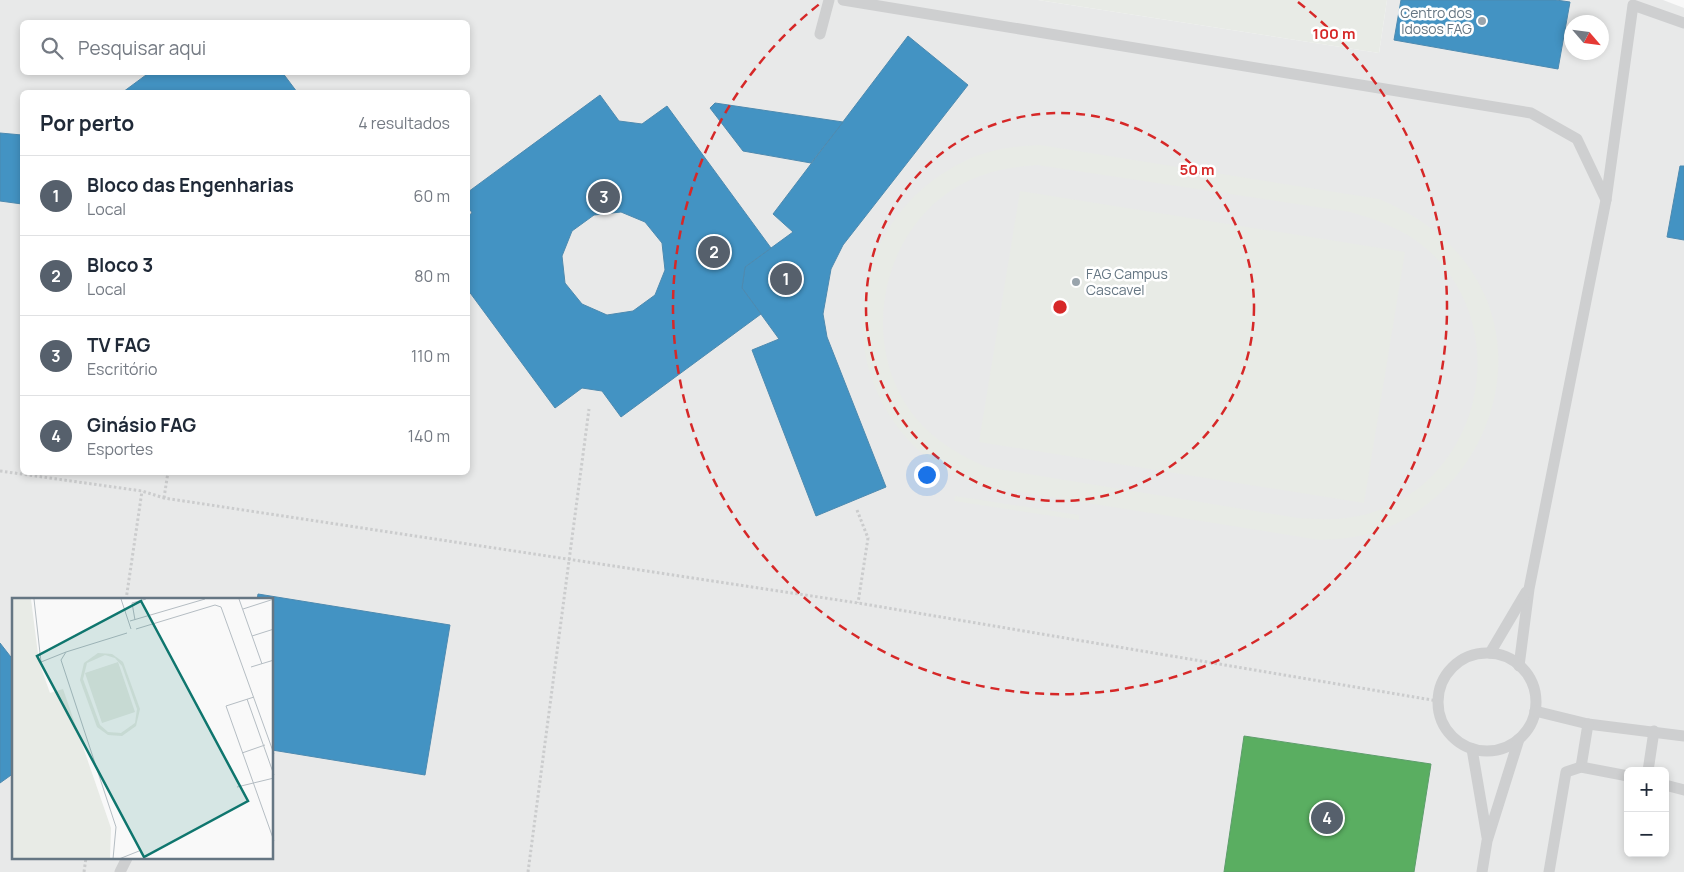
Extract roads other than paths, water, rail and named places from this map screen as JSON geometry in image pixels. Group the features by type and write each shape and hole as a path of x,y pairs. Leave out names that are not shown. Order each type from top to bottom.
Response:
{"lane":[{"path":"820,34 828,0"},
{"path":"843,0 1531,114 1577,139 1606,200"},
{"path":"1519,666 1529,589 1606,200 1633,5 1684,23"},
{"path":"1490,653 1529,589"},
{"path":"1482,872 1487,841 1519,740 1529,726 1535,711 1535,694 1530,678 1519,666 1505,657 1490,653 1474,655 1460,662 1448,672 1441,686 1438,701 1440,717 1447,731 1459,742 1472,749 1488,752 1505,748 1519,740"},
{"path":"1535,711 1588,724 1684,736"},
{"path":"1581,767 1588,724"},
{"path":"1649,767 1654,731"},
{"path":"1472,749 1487,841"},
{"path":"1549,872 1566,772 1581,767 1624,775"},
{"path":"1669,786 1684,790"},
{"path":"120,872 126,860"}],"place":[{"name":"Centro dos Idosos FAG","path":"1482,21"},
{"name":"TV FAG","path":"604,197"},
{"name":"Bloco 3","path":"714,252"},
{"name":"Bloco das Engenharias","path":"786,279"},
{"name":"FAG Campus Cascavel","path":"1076,282"},
{"name":"Ginásio FAG","path":"1327,818"}]}
